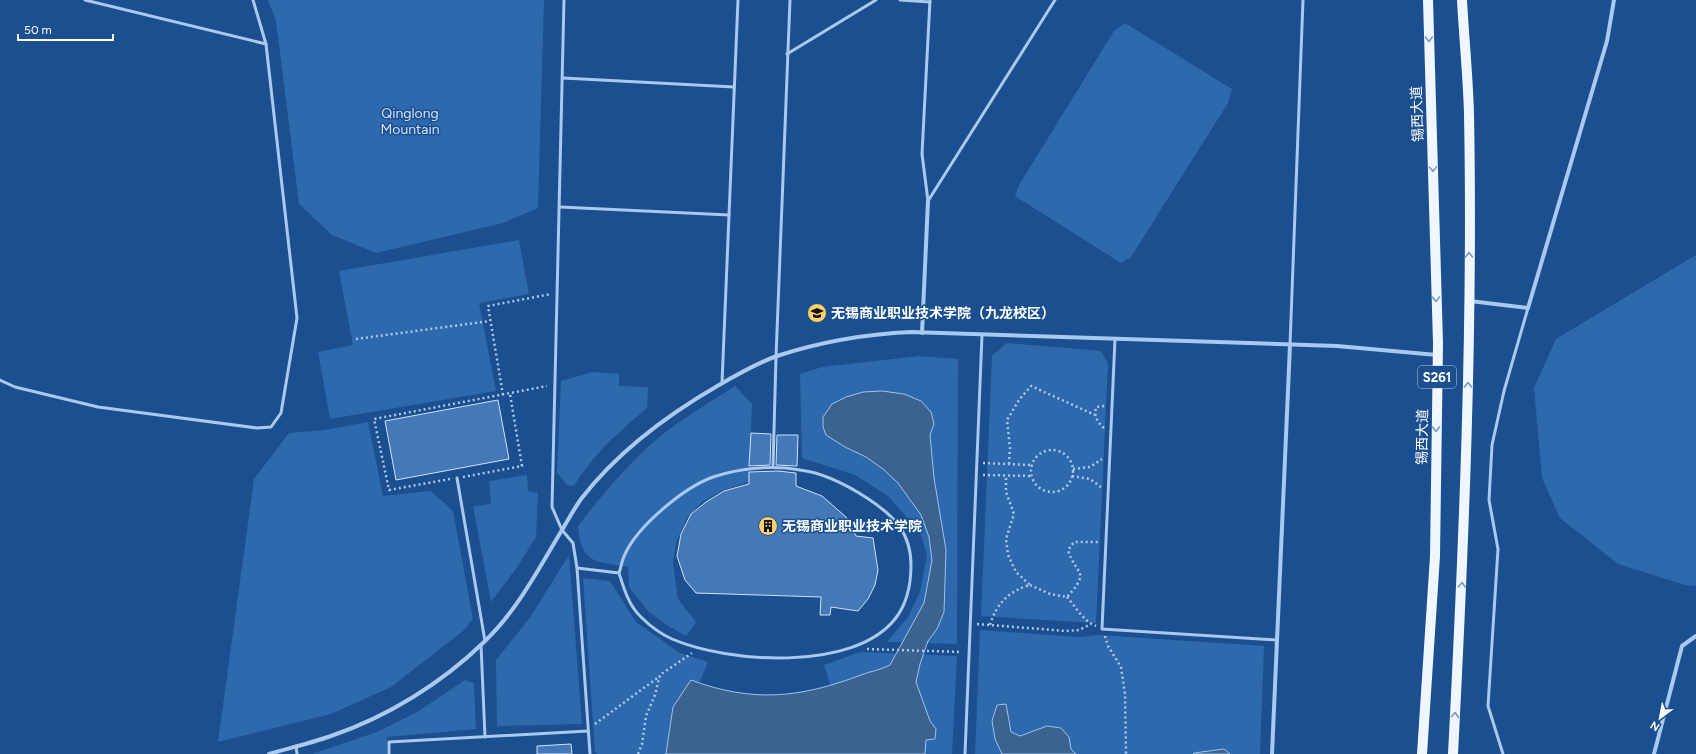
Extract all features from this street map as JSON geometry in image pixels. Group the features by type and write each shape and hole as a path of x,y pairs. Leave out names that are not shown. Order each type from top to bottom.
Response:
{"main road":[{"name":"锡西大道","path":"1422,754 1435,556 1437,355 1428,0"},
{"name":"S261","path":"1453,754 1464,556 1469,301 1469,112 1462,0"}],"street":[{"path":"1469,301 1528,308 1606,42 1614,0"},
{"path":"922,333 928,201"},
{"path":"270,754 333,735 373,719 404,702 448,674 485,641 514,606 581,499 634,442 666,417 722,383 776,357 843,339 876,334 922,333 1337,346 1437,355"},
{"path":"1272,754 1290,345"},
{"path":"1654,754 1682,646 1696,636"}],"lane":[{"path":"85,0 266,44"},
{"path":"0,380 15,387 98,407 257,428 271,427 281,413 297,318 266,44 253,0"},
{"path":"564,0 552,506 562,530 573,543 577,568 590,754"},
{"path":"722,383 738,0"},
{"path":"774,467 776,357 790,0"},
{"path":"787,54 876,0"},
{"path":"900,0 930,1 922,154 928,201"},
{"path":"928,201 1055,0"},
{"path":"1290,345 1303,0"},
{"path":"563,78 734,87"},
{"path":"560,207 729,215"},
{"path":"1503,754 1488,706 1498,549 1489,500 1492,444 1504,392 1528,308"},
{"path":"965,754 982,335"},
{"path":"1116,339 1102,629 1277,640"},
{"path":"774,467 802,470 831,478 874,503 891,516 904,531 909,546 911,563 910,580 905,600 895,619 881,632 860,645 823,655 784,658 719,654 671,639 655,629 639,616 627,597 620,573 625,554 636,537 664,508 687,491 712,478 738,470 774,467"},
{"path":"457,478 485,641"},
{"path":"577,568 620,573"},
{"path":"481,645 485,737"},
{"path":"389,754 389,742 588,732"},
{"path":"296,746 297,754"}],"path":[{"path":"503,395 488,306 557,293"},
{"path":"356,339 490,321"},
{"path":"510,394 522,466 389,490 374,419 555,385"},
{"path":"1009,464 1010,448 1007,420 1019,400 1031,386 1095,415"},
{"path":"1111,436 1100,425 1095,415 1096,407 1112,406"},
{"path":"1052,450 1064,454 1071,462 1073,469 1072,476 1066,487 1060,491 1052,492 1044,490 1039,487 1032,476 1032,465 1038,456 1044,452 1052,450"},
{"path":"1073,469 1090,467 1100,460 1110,457"},
{"path":"977,463 1032,465"},
{"path":"976,475 1032,476"},
{"path":"1006,476 1006,492 1014,514 1006,539 1008,556 1016,572 1030,585 1050,594 1067,597 1083,617 1091,624 1102,629 1108,646 1121,667 1125,694 1126,754"},
{"path":"1072,476 1090,479 1109,491"},
{"path":"1067,597 1076,588 1081,576 1078,568 1070,557 1068,550 1074,542 1106,542"},
{"path":"990,625 999,605 1008,594 1018,588 1030,585"},
{"path":"970,624 1066,631 1079,630 1091,624"},
{"path":"860,645 868,649 969,653"},
{"path":"588,732 591,727 660,675 699,648"},
{"path":"638,754 642,744 646,716 655,695 660,675"}],"green space":[{"name":"Qinglong Mountain","path":"268,0 544,0 538,208 503,223 376,253 332,235 299,204 276,21"},
{"path":"1125,23 1232,89 1228,103 1131,257 1121,263 1015,196 1019,185 1114,31"},
{"path":"519,240 529,294 479,303 496,391 330,419 318,352 353,345 339,271"},
{"path":"1696,255 1696,586 1685,585 1618,564 1560,518 1542,478 1534,388 1556,339"},
{"path":"1007,343 1101,351 1108,363 1096,623 981,616 992,356"},
{"path":"919,356 958,359 957,644 887,642 908,617 920,592 927,555 920,532 888,496 855,475 802,458 800,374 822,367"},
{"path":"592,372 619,374 619,386 648,387 647,408 598,453 574,486 567,485 557,473 561,381"},
{"path":"735,386 752,404 749,482 723,490 702,502 687,517 676,543 673,562 678,599 696,622 686,636 665,624 648,611 629,587 628,567 599,562 587,555 580,539 578,526 619,476 657,439 690,415"},
{"path":"368,422 383,496 431,491 453,511 473,619 463,631 391,687 331,714 218,742 254,479 289,433 325,430"},
{"path":"527,475 528,491 538,493 536,537 518,566 491,602 473,506 491,504 489,481"},
{"path":"569,555 582,724 497,726 496,660 529,619"},
{"path":"583,578 610,581 636,622 680,653 708,662 698,686 762,700 831,687 824,665 860,652 957,656 952,754 597,754 595,752"},
{"path":"980,630 1078,637 1098,635 1264,646 1260,754 975,754"},
{"path":"465,680 474,683 476,729 387,737 387,754 312,754 377,732 419,711"}],"shaded area":[{"path":"882,391 904,394 921,401 931,412 934,424 930,435 934,478 946,550 944,612 937,629 928,641 920,664 916,682 930,721 936,729 935,739 926,740 925,754 666,754 673,707 691,680 735,692 756,695 776,695 817,689 890,665 924,603 932,560 929,537 921,515 898,483 883,469 866,457 845,447 826,435 823,427 823,417 832,404 846,397 863,392"},
{"path":"1006,704 1011,732 1020,736 1047,726 1061,728 1069,737 1071,749 1076,754 1002,754 995,739 992,721 997,705"},
{"path":"1224,749 1230,754 1193,754 1194,753"}],"building":[{"path":"498,400 509,459 396,480 385,421"},
{"path":"751,433 771,434 770,465 749,466"},
{"path":"777,435 798,435 797,466 776,465"},
{"name":"无锡商业职业技术学院","path":"778,471 796,473 796,486 822,496 846,517 856,536 873,538 878,570 875,585 868,599 858,611 831,607 830,615 820,615 821,597 696,593 685,580 677,556 681,534 691,514 706,502 724,491 749,484 749,472"},
{"path":"571,744 572,754 537,754 537,746"}],"place":[{"name":"无锡商业职业技术学院（九龙校区）","path":"817,313"},
{"name":"无锡商业职业技术学院","path":"768,526"}]}
